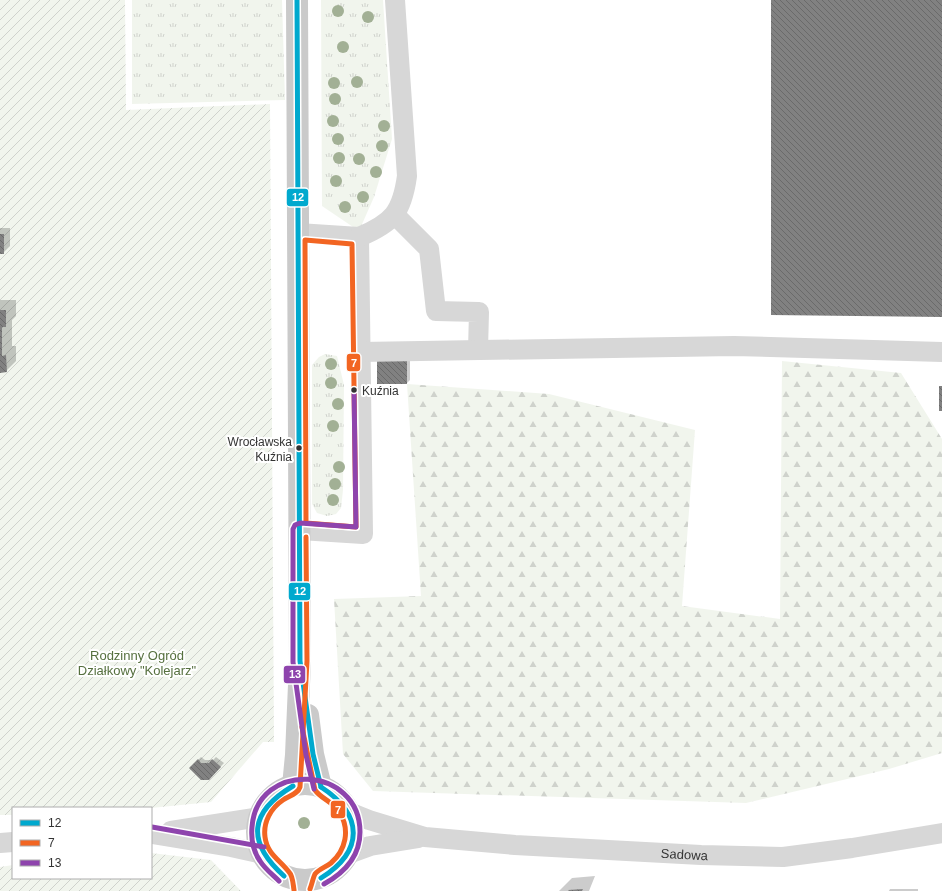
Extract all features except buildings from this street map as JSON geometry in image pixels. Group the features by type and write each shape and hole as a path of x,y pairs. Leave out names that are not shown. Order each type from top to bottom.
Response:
{"main road":[{"path":"293,786 296,755 300,661 297,0"},
{"path":"300,661 313,754 321,787"},
{"path":"307,785 321,787 332,793 342,802 349,812 353,826 353,840 348,854 337,868 319,884 309,880 296,879 286,883 272,867 263,854 258,843 257,830 260,817 267,804 278,793 293,786 307,785"}],"street":[{"path":"298,233 359,237 373,232 396,215 404,196 407,176 395,0"},
{"path":"396,215 429,249 436,311 479,312 478,350"},
{"path":"300,530 363,534 359,237"},
{"path":"361,352 734,346 942,352"},
{"name":"Sadowa","path":"349,812 369,820 425,837 522,845 701,855 777,857 852,848 942,833"},
{"path":"152,834 260,817"},
{"path":"152,834 231,847 263,854"},
{"name":"Sadowa","path":"348,854 370,846 425,837"},
{"path":"0,843 12,842"}],"green space":[{"name":"Rodzinny Ogród Działkowy \"Kolejarz\"","path":"0,0 125,0 126,110 270,104 274,742 263,742 211,802 152,808 12,807 12,815 0,815"},
{"path":"132,0 282,0 285,100 132,104"},
{"path":"321,0 383,0 392,139 374,197 359,231 322,206"},
{"path":"325,354 337,356 344,385 343,490 341,508 336,514 327,516 317,513 312,504 312,365 319,357"},
{"path":"782,361 901,373 942,439 942,753 889,769 746,803 373,791 343,754 334,599 421,596 407,384 549,394 695,430 682,606 780,619"},
{"path":"152,853 211,860 241,891 0,891 0,867 12,865 12,879 152,879"}],"transit line":[{"name":"12","path":"297,0 300,661 313,754 321,787"},
{"name":"7","path":"305,240 352,244 356,527 306,523 305,240"},
{"name":"13","path":"314,789 306,755 293,662 293,529 295,525 300,523 356,527 354,390"},
{"name":"7","path":"294,890 293,880 290,874 268,848 265,837 265,826 275,807 295,793 300,787 307,661 306,537"},
{"name":"7","path":"302,727 315,790 331,803 340,813 346,833 340,852 331,863 315,874 310,889"},
{"name":"13","path":"279,881 262,864 254,849 252,827 258,805 271,790 288,781 308,779 327,783 344,794 356,810 360,832 357,849 350,863 338,875 324,884"},
{"name":"12","path":"284,876 263,851 259,839 258,828 261,817 268,806 278,796 293,786"},
{"name":"12","path":"321,787 335,798 345,809 351,821 353,833 351,845 345,856 335,867 321,878"},
{"name":"13","path":"152,827 264,847"}],"place":[{"name":"Kuźnia","path":"354,390"},
{"name":"Wrocławska Kuźnia","path":"299,448"}]}
